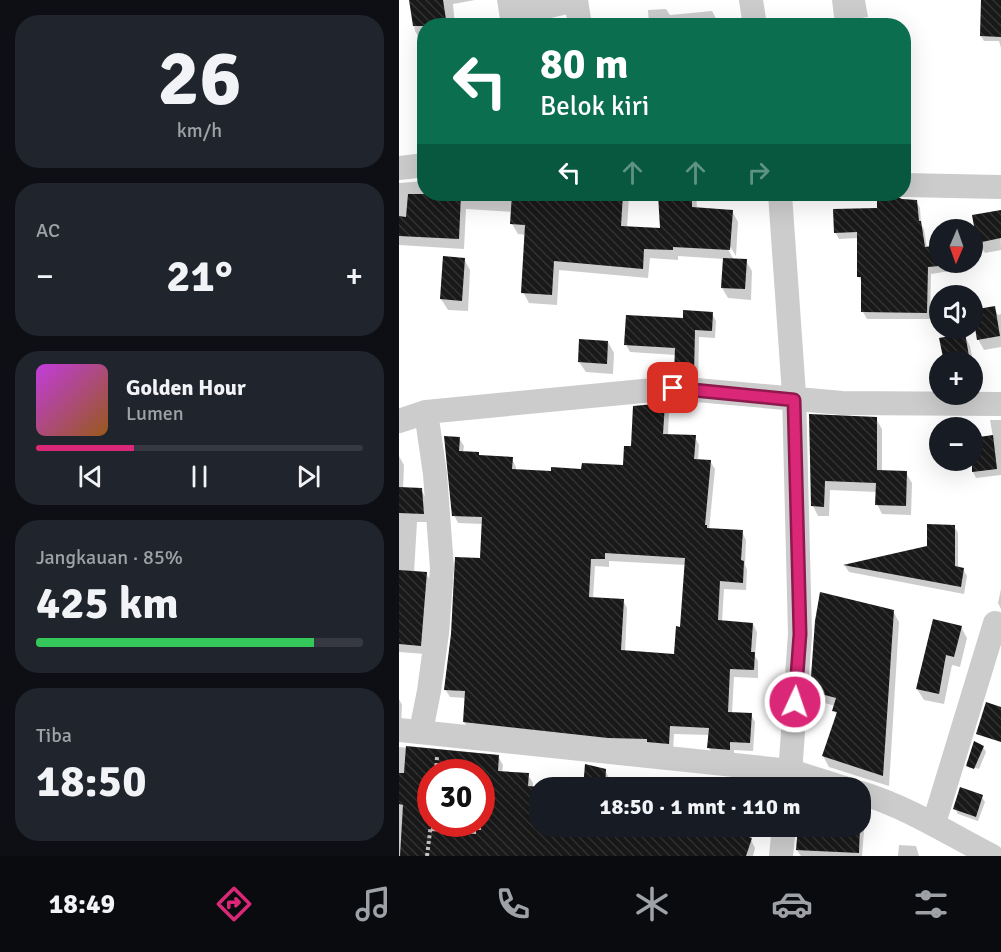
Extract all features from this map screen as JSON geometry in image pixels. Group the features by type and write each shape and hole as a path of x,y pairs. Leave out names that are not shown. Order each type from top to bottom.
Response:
{"street":[{"path":"576,0 579,18"},
{"path":"751,0 754,18"},
{"path":"399,168 417,166"},
{"path":"911,185 1001,187"},
{"path":"780,201 794,393 800,634 790,777"},
{"path":"399,421 426,412 673,388 794,393 940,405 1001,404"},
{"path":"426,412 435,474 442,568 429,691 410,730 774,777"},
{"path":"934,823 995,623"},
{"path":"871,796 934,823 992,856"},
{"path":"781,856 783,837"}],"path":[{"path":"427,856 429,837"}],"building":[{"path":"409,0 443,0 446,18 417,18 417,26 413,26"},
{"path":"981,0 1001,0 1001,37 980,36"},
{"path":"408,194 417,194 417,201 461,201 459,239 399,236 399,216 406,217"},
{"path":"917,200 925,247 929,246 927,313 861,312 861,277 857,277 857,232 834,233 833,209 877,208 877,201"},
{"path":"512,201 623,201 621,226 660,228 658,201 692,201 692,207 733,210 730,250 673,247 673,250 644,249 643,269 554,261 552,295 521,293 525,225 510,224"},
{"path":"1001,210 1001,238 983,242 983,219 973,219 972,215"},
{"path":"443,256 465,258 462,301 440,299"},
{"path":"723,258 747,259 745,289 721,288"},
{"path":"995,306 1000,336 983,339 983,308"},
{"path":"683,310 713,312 712,331 695,330 694,375 674,374 675,348 624,345 626,315 683,318"},
{"path":"579,339 608,341 607,364 578,362"},
{"path":"939,339 966,339 968,351 942,351"},
{"path":"665,403 663,434 696,435 694,459 711,460 705,525 707,528 743,530 741,560 744,561 743,583 720,581 718,620 753,623 751,652 755,652 754,670 730,669 728,712 752,713 750,743 730,742 730,750 707,748 709,728 670,726 669,744 647,742 647,739 608,738 463,722 465,691 444,690 451,634 455,557 480,558 482,517 452,516 444,436 460,437 459,451 513,457 512,469 551,471 551,467 581,469 582,463 623,465 624,446 631,446 633,406","holes":["605,553 685,558 680,627 676,626 674,654 621,650 624,599 589,597 591,559 605,559"]},
{"path":"809,414 877,417 877,470 907,471 906,506 875,505 876,483 825,481 824,507 811,506"},
{"path":"993,435 997,469 983,471 983,436"},
{"path":"399,487 422,488 424,514 399,513"},
{"path":"927,524 955,525 955,566 964,568 961,587 843,565 927,546"},
{"path":"399,570 427,572 421,646 399,644"},
{"path":"820,592 894,610 883,776 822,756 837,712 832,711 836,698 810,691 815,621"},
{"path":"933,619 962,626 954,657 946,655 939,694 916,689"},
{"path":"986,702 1001,707 1001,742 976,734"},
{"path":"974,741 984,746 974,769 966,766"},
{"path":"406,746 499,755 498,771 529,773 529,837 752,838 746,856 400,856 403,805 399,804 399,773 404,773"},
{"path":"585,764 606,769 606,777 584,777"},
{"path":"960,787 983,795 976,817 953,809"},
{"path":"797,837 860,837 859,853 796,850"}],"route":[{"path":"673,388 794,400 800,634 795,702"}]}
